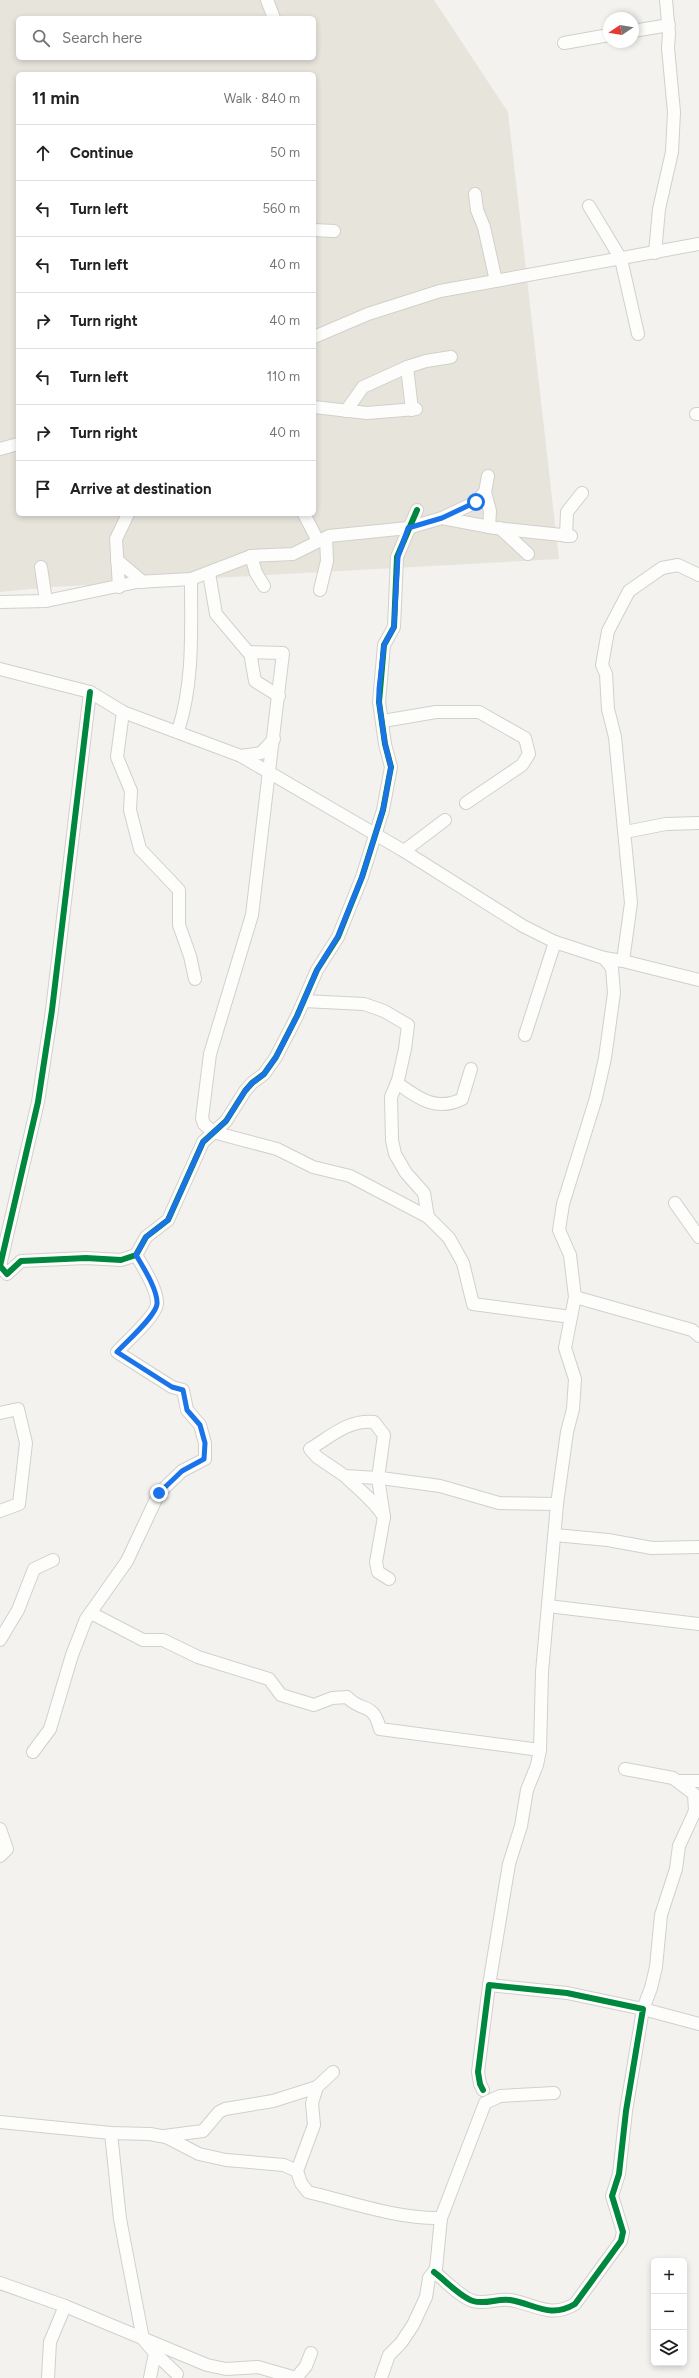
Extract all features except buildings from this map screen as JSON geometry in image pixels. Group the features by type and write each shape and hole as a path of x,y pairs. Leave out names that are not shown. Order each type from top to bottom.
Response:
{"street":[{"path":"267,0 273,16"},
{"path":"655,254 660,208 672,152 674,112 668,48 669,25 666,0"},
{"path":"639,30 669,25"},
{"path":"564,43 603,36"},
{"path":"475,194 477,210 484,227 496,281"},
{"path":"589,206 621,259 638,334"},
{"path":"316,230 334,231"},
{"path":"316,336 368,314 440,291 655,254 699,244"},
{"path":"346,411 363,387 407,367 426,361 451,357"},
{"path":"316,407 367,412 414,409 407,367"},
{"path":"0,449 16,445"},
{"path":"488,476 485,492 495,528 528,554"},
{"path":"0,602 46,601 143,582 191,579 251,556 293,554 322,539 342,534 408,528 442,518 476,502 485,492"},
{"path":"442,518 495,528 568,536 567,512 582,493"},
{"path":"90,692 52,1010 38,1102 0,1266 7,1274 21,1261 86,1258 121,1260 136,1255 146,1237 168,1220 203,1142 226,1121 252,1083 264,1074 279,1052 304,1001 317,970 338,936 362,877 374,833 383,810 391,767 385,744 383,721 379,702 384,645 394,627 396,566 408,528 417,510"},
{"path":"119,586 116,539 127,516"},
{"path":"305,516 322,539 327,561 320,590"},
{"path":"251,556 256,573 264,586"},
{"path":"118,560 143,582"},
{"path":"623,961 631,903 615,737 608,709 606,674 602,665 608,631 629,591 662,568 678,565 696,575 699,575"},
{"path":"41,566 46,601"},
{"path":"209,573 216,614 250,652 255,681 279,696"},
{"path":"178,731 183,715 191,672 191,579"},
{"path":"250,652 283,653 279,696 274,739 268,771 252,915 228,991 206,1072 202,1118 204,1124 213,1132 277,1150 313,1167 350,1176 428,1217 449,1238 463,1263 473,1304 571,1317"},
{"path":"0,669 90,692 123,712 178,731 241,756 404,851 523,926 555,942 604,958 623,961 699,980"},
{"path":"123,712 117,757 131,791 130,810 140,849 179,890 179,925 190,956 195,979"},
{"path":"383,721 436,712 479,712 525,738 528,754 522,765 466,803"},
{"path":"241,756 261,753 274,739"},
{"path":"404,851 445,820"},
{"path":"625,832 666,824 699,823"},
{"path":"525,1035 555,942"},
{"path":"381,2378 389,2355 401,2343 413,2325 426,2298 429,2278 436,2269 441,2218 485,2103 478,2072 489,1985 509,1864 521,1826 527,1790 537,1765 540,1750 542,1672 557,1504 567,1432 574,1401 575,1379 565,1348 575,1297 570,1255 559,1230 563,1204 596,1098 605,1058 614,993 612,968 604,958"},
{"path":"304,1001 364,1004 384,1011 408,1025 405,1050 391,1097 390,1112 393,1147 406,1173 424,1193 428,1217"},
{"path":"396,1083 415,1096 434,1104 451,1105 462,1099 471,1069"},
{"path":"675,1203 699,1237"},
{"path":"33,1752 50,1729 72,1655 91,1613 126,1561 159,1493 182,1471 204,1459 205,1443 200,1425 187,1410 183,1390 172,1387 117,1352 152,1315 157,1304 151,1282 136,1255"},
{"path":"575,1297 692,1330 699,1336"},
{"path":"0,1413 18,1409 26,1443 19,1504 0,1511"},
{"path":"384,1517 376,1503 361,1492 345,1476 317,1457 310,1450 344,1427 361,1421 374,1422 384,1435 378,1478 384,1517 376,1562 378,1572 389,1579"},
{"path":"345,1476 378,1478 440,1486 499,1503 557,1504"},
{"path":"555,1535 608,1540 652,1548 699,1547"},
{"path":"0,1640 18,1610 34,1569 53,1560"},
{"path":"548,1606 699,1624"},
{"path":"91,1613 143,1640 163,1640 198,1657 269,1679 280,1695 314,1705 332,1698 347,1697 353,1703 365,1706 376,1715 380,1730 540,1750"},
{"path":"434,2272 459,2293 473,2302 489,2303 509,2300 541,2310 564,2310 575,2304 620,2241 623,2232 612,2196 619,2174 626,2111 643,2009 651,1988 656,1967 661,1915 676,1869 679,1846 695,1811 697,1793 694,1794 673,1778 624,1769"},
{"path":"678,1781 699,1782"},
{"path":"0,1830 7,1849 0,1856"},
{"path":"489,1985 567,1993 643,2009 699,2024"},
{"path":"0,2122 163,2136 203,2131 219,2112 224,2109 273,2101 317,2087 333,2072"},
{"path":"317,2087 312,2103 314,2125 297,2171 301,2183 308,2192 396,2214 423,2218 441,2218"},
{"path":"483,2090 500,2096"},
{"path":"485,2103 500,2096 554,2093"},
{"path":"111,2132 120,2218 143,2339 177,2374"},
{"path":"163,2136 199,2154 226,2160 284,2166 297,2171"},
{"path":"0,2283 65,2306 207,2365 226,2370 258,2367 296,2378 306,2366 311,2353"},
{"path":"48,2378 50,2342 65,2306"},
{"path":"150,2378 155,2353"}],"shaded area":[{"path":"0,0 434,0 508,112 559,559 52,587 0,592"}],"cycle path":[{"path":"90,692 52,1010 38,1102 0,1266 7,1274 21,1261 86,1258 121,1260 136,1255 146,1237 168,1220 203,1142 226,1121 245,1091 252,1083 264,1074 276,1057 297,1016 317,970 338,937 362,877 383,810 391,767 385,744 379,702 384,645 394,627 397,557 417,510"},
{"path":"434,2272 458,2292 473,2301 482,2302 510,2300 550,2310 558,2310 575,2304 621,2241 623,2232 612,2196 619,2174 626,2111 643,2009 567,1993 489,1985 478,2072 480,2084 483,2090"}],"route":[{"path":"159,1493 182,1471 204,1459 205,1443 200,1425 187,1410 183,1390 172,1387 148,1370 117,1352 152,1315 157,1304 151,1282 136,1255 146,1237 168,1220 203,1142 226,1121 245,1091 252,1083 264,1074 276,1057 297,1016 317,970 338,936 362,877 374,833 383,810 390,776 391,767 390,760 386,752 383,721 379,702 379,689 384,645 394,627 393,609 398,557 408,528 442,518 476,502"}]}
